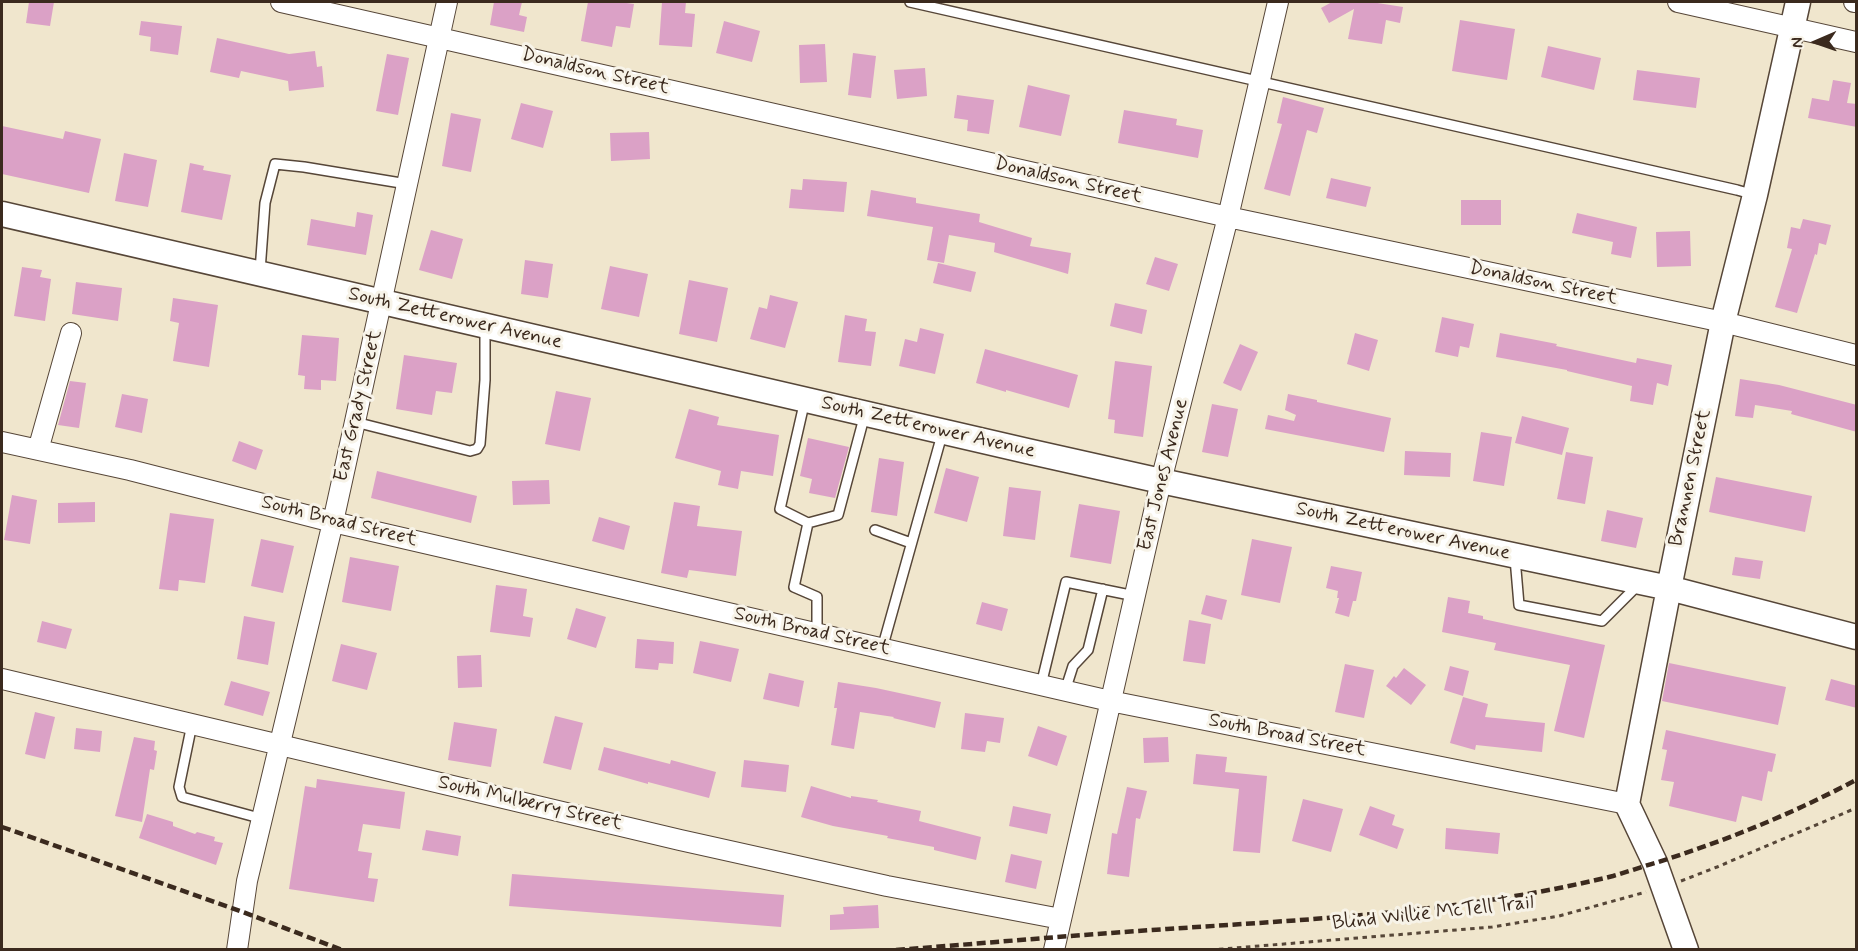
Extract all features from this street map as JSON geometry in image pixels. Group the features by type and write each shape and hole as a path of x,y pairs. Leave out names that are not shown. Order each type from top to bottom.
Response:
{"street":[{"name":"Donaldson Street","path":"281,2 439,36 1228,217 1723,322 1857,355"},
{"name":"East Grady Street","path":"237,950 248,882 333,522 447,2"},
{"name":"East Jones Avenue","path":"1054,950 1161,481 1228,217 1278,2"},
{"path":"1678,2 1857,42"},
{"name":"Brannen Street","path":"1627,804 1723,322 1755,195 1798,2"},
{"name":"South Zetterower Avenue","path":"2,214 1161,481 1669,588 1857,637"},
{"path":"38,450 71,333"},
{"name":"South Broad Street","path":"2,442 130,470 333,522 1065,691 1627,804"},
{"name":"South Mulberry Street","path":"2,679 692,842 887,886 1061,919"},
{"path":"1627,804 1655,863 1686,950"}],"lane":[{"path":"910,2 1755,195"},
{"path":"260,274 265,203 275,164 407,184"},
{"path":"355,422 470,451 477,449 480,444 485,380 485,326"},
{"path":"805,399 780,510 808,523 838,515 865,414"},
{"path":"882,649 943,431"},
{"path":"808,523 794,587 817,597 817,633"},
{"path":"875,530 911,543"},
{"path":"1515,555 1519,605 1602,621 1641,582"},
{"path":"1041,685 1066,582 1135,596"},
{"path":"1065,691 1073,666 1088,650 1103,589"},
{"path":"192,724 179,787 182,797 263,819"}],"path":[{"name":"Blind Willie McTell Trail","path":"1210,950 1492,927 1559,916 1664,887 1718,867 1857,808"}],"building":[{"path":"29,2 54,2 50,26 26,23"},
{"path":"494,2 522,2 519,15 527,17 524,32 490,25"},
{"path":"588,2 634,4 630,28 616,26 612,47 581,41"},
{"path":"662,2 686,2 685,13 695,14 692,47 659,45"},
{"path":"1332,2 1371,2 1403,7 1400,23 1386,20 1382,44 1348,39 1354,9 1329,23 1321,8"},
{"path":"1460,20 1515,29 1507,80 1452,71"},
{"path":"141,21 182,26 178,55 150,51 151,37 139,35"},
{"path":"724,21 760,31 752,62 716,53"},
{"path":"217,38 289,54 315,51 317,67 322,66 324,87 289,91 288,81 241,71 239,78 210,72"},
{"path":"825,44 827,82 800,83 799,45"},
{"path":"1548,46 1601,58 1594,90 1541,77"},
{"path":"853,53 876,56 871,98 848,95"},
{"path":"387,54 409,58 398,115 376,111"},
{"path":"925,68 927,96 897,99 894,70"},
{"path":"1637,70 1700,78 1696,108 1633,100"},
{"path":"1833,80 1851,83 1847,103 1857,104 1857,127 1808,118 1812,98 1829,101"},
{"path":"1028,85 1070,95 1061,136 1019,127"},
{"path":"957,95 994,100 989,134 967,131 968,120 954,118"},
{"path":"1283,97 1324,108 1317,133 1307,130 1290,196 1264,189 1282,124 1277,123"},
{"path":"521,103 553,111 543,148 511,139"},
{"path":"1124,110 1177,119 1176,125 1203,130 1198,158 1118,143"},
{"path":"451,113 481,119 471,172 442,166"},
{"path":"2,126 63,139 65,131 101,139 89,193 2,174"},
{"path":"649,132 650,159 611,161 610,133"},
{"path":"124,153 157,160 148,207 115,201"},
{"path":"190,163 204,166 203,170 231,175 222,220 181,212"},
{"path":"1331,178 1371,187 1366,207 1326,198"},
{"path":"803,179 847,182 844,212 789,208 791,189 802,190"},
{"path":"871,190 916,198 916,203 980,214 979,222 1032,238 1030,246 1071,253 1068,274 994,252 995,243 949,235 944,263 927,260 933,227 867,216"},
{"path":"1461,200 1501,200 1501,225 1461,225"},
{"path":"357,212 373,215 366,255 307,245 311,219 355,227"},
{"path":"1577,213 1637,227 1631,258 1611,254 1613,242 1572,233"},
{"path":"1803,219 1831,225 1826,245 1819,243 1797,313 1775,307 1792,249 1787,248 1791,227 1800,229"},
{"path":"431,230 463,239 452,279 419,270"},
{"path":"1690,231 1691,266 1657,267 1656,232"},
{"path":"1155,257 1178,264 1169,291 1146,284"},
{"path":"525,260 553,264 548,298 521,294"},
{"path":"938,263 976,272 971,292 933,283"},
{"path":"610,266 648,274 639,317 601,309"},
{"path":"22,267 42,270 40,277 51,279 45,321 14,316"},
{"path":"689,280 728,288 717,342 679,334"},
{"path":"76,282 122,288 118,321 72,314"},
{"path":"770,295 798,302 785,348 750,339 759,307 767,309"},
{"path":"173,298 218,305 209,367 173,361 179,323 170,321"},
{"path":"1115,303 1147,310 1142,334 1110,326"},
{"path":"845,315 867,319 865,331 876,332 871,366 838,362"},
{"path":"1442,317 1474,324 1469,348 1460,346 1458,357 1435,352"},
{"path":"920,328 944,334 935,374 899,366 905,339 917,342"},
{"path":"1355,333 1378,340 1369,371 1347,364"},
{"path":"1500,333 1636,363 1637,358 1672,365 1668,386 1657,383 1653,405 1630,401 1632,386 1567,370 1496,357"},
{"path":"302,335 339,338 336,381 321,380 321,390 304,389 305,376 298,375"},
{"path":"1240,344 1258,352 1241,391 1223,383"},
{"path":"985,349 1078,375 1069,408 976,383"},
{"path":"404,355 457,363 452,393 436,391 432,415 396,409"},
{"path":"1115,361 1152,366 1143,437 1114,433 1115,420 1108,419"},
{"path":"1740,379 1779,385 1857,405 1857,432 1791,414 1792,411 1755,405 1753,418 1735,416"},
{"path":"70,381 86,383 79,428 58,425"},
{"path":"556,391 591,398 580,451 545,444"},
{"path":"122,394 148,399 142,433 115,427"},
{"path":"1288,394 1391,418 1384,452 1265,429 1268,415 1294,421 1296,415 1285,410"},
{"path":"1212,404 1238,409 1228,457 1202,452"},
{"path":"689,409 719,417 717,425 779,435 773,476 741,471 738,489 718,485 721,471 675,458"},
{"path":"1522,416 1569,428 1562,455 1515,443"},
{"path":"1481,432 1512,437 1504,486 1473,481"},
{"path":"808,438 849,447 835,498 809,493 812,479 800,476"},
{"path":"239,441 263,450 256,470 232,461"},
{"path":"1405,451 1451,453 1450,477 1404,475"},
{"path":"1566,452 1593,457 1585,504 1557,499"},
{"path":"879,458 904,462 897,516 871,512"},
{"path":"946,468 979,477 967,522 934,513"},
{"path":"377,471 477,496 471,523 371,498"},
{"path":"1716,477 1812,496 1805,532 1709,512"},
{"path":"549,480 550,504 513,505 512,481"},
{"path":"1009,487 1041,491 1035,540 1003,536"},
{"path":"12,495 37,500 30,544 4,540"},
{"path":"95,502 95,522 58,523 58,503"},
{"path":"674,502 700,506 697,526 742,531 736,576 689,570 687,578 661,573"},
{"path":"1079,504 1120,511 1111,564 1070,557"},
{"path":"1607,510 1643,518 1636,548 1601,541"},
{"path":"170,513 214,519 205,583 179,580 178,591 159,589"},
{"path":"599,517 630,526 624,550 592,541"},
{"path":"261,539 294,546 283,593 251,586"},
{"path":"1252,539 1292,547 1280,603 1241,595"},
{"path":"350,557 399,566 391,611 342,602"},
{"path":"1735,557 1763,561 1760,579 1732,575"},
{"path":"1331,566 1362,572 1356,601 1353,601 1349,617 1335,613 1339,598 1337,598 1338,591 1326,588"},
{"path":"496,585 527,589 523,616 533,618 530,637 490,632"},
{"path":"1206,595 1227,600 1222,620 1201,614"},
{"path":"1448,597 1470,601 1468,613 1483,616 1483,619 1605,645 1584,738 1554,731 1570,665 1494,650 1496,643 1442,632"},
{"path":"982,602 1008,609 1002,631 976,624"},
{"path":"576,608 606,617 596,648 567,639"},
{"path":"244,616 275,622 268,665 237,659"},
{"path":"1189,620 1211,624 1205,664 1183,661"},
{"path":"42,621 72,629 66,649 37,642"},
{"path":"637,639 674,642 673,664 659,663 658,670 635,668"},
{"path":"700,641 739,649 731,682 693,673"},
{"path":"341,644 377,653 367,690 332,681"},
{"path":"481,655 482,687 458,688 457,656"},
{"path":"1669,663 1786,687 1778,725 1662,701"},
{"path":"1345,664 1374,670 1364,718 1335,712"},
{"path":"1450,666 1469,671 1463,696 1444,690"},
{"path":"1404,668 1426,685 1411,705 1386,686"},
{"path":"769,673 804,681 799,707 763,699"},
{"path":"1831,679 1857,686 1857,708 1825,700"},
{"path":"231,681 270,692 263,716 224,705"},
{"path":"838,682 941,702 935,728 894,717 860,712 854,749 831,745 837,708 834,708"},
{"path":"1463,697 1488,704 1485,717 1545,723 1542,752 1476,745 1475,750 1450,743"},
{"path":"35,712 55,717 45,759 25,754"},
{"path":"965,713 1004,718 1000,743 987,741 985,752 961,749"},
{"path":"555,716 583,723 571,770 543,763"},
{"path":"454,722 497,729 491,767 448,760"},
{"path":"1038,726 1067,736 1057,766 1028,756"},
{"path":"76,728 102,731 100,752 74,749"},
{"path":"1666,730 1776,754 1772,772 1768,771 1762,801 1742,796 1736,822 1669,806 1674,782 1661,780 1667,750 1662,749"},
{"path":"134,737 155,741 154,750 157,751 154,770 150,769 142,822 115,816"},
{"path":"1168,737 1169,762 1144,763 1143,738"},
{"path":"604,747 670,764 671,760 716,772 709,798 598,770"},
{"path":"1196,754 1227,757 1225,772 1267,776 1260,853 1233,851 1239,789 1193,784"},
{"path":"744,760 789,765 786,792 741,787"},
{"path":"317,779 405,792 400,829 363,824 358,851 372,853 368,878 378,879 374,902 289,889 305,786 316,788"},
{"path":"811,786 851,798 851,796 878,800 877,802 921,811 919,821 981,837 976,860 934,850 934,847 801,817"},
{"path":"1127,787 1147,791 1140,819 1136,818 1129,877 1107,874 1112,833 1117,834"},
{"path":"1303,799 1343,809 1331,852 1292,841"},
{"path":"1013,806 1051,814 1047,834 1009,826"},
{"path":"1370,806 1395,815 1392,825 1404,829 1397,849 1359,835"},
{"path":"147,814 173,822 173,826 195,834 197,832 215,837 214,841 223,843 216,865 139,838"},
{"path":"1446,828 1500,833 1498,854 1445,849"},
{"path":"426,830 461,836 458,856 422,850"},
{"path":"1011,854 1042,861 1036,889 1005,882"},
{"path":"512,874 784,895 781,927 509,906"},
{"path":"878,905 879,928 830,930 830,915 844,914 843,907"}],"railway":[{"path":"896,950 1335,917 1503,898 1613,876 1681,855 1783,815 1856,780"},
{"path":"2,827 243,912 342,950"}]}
